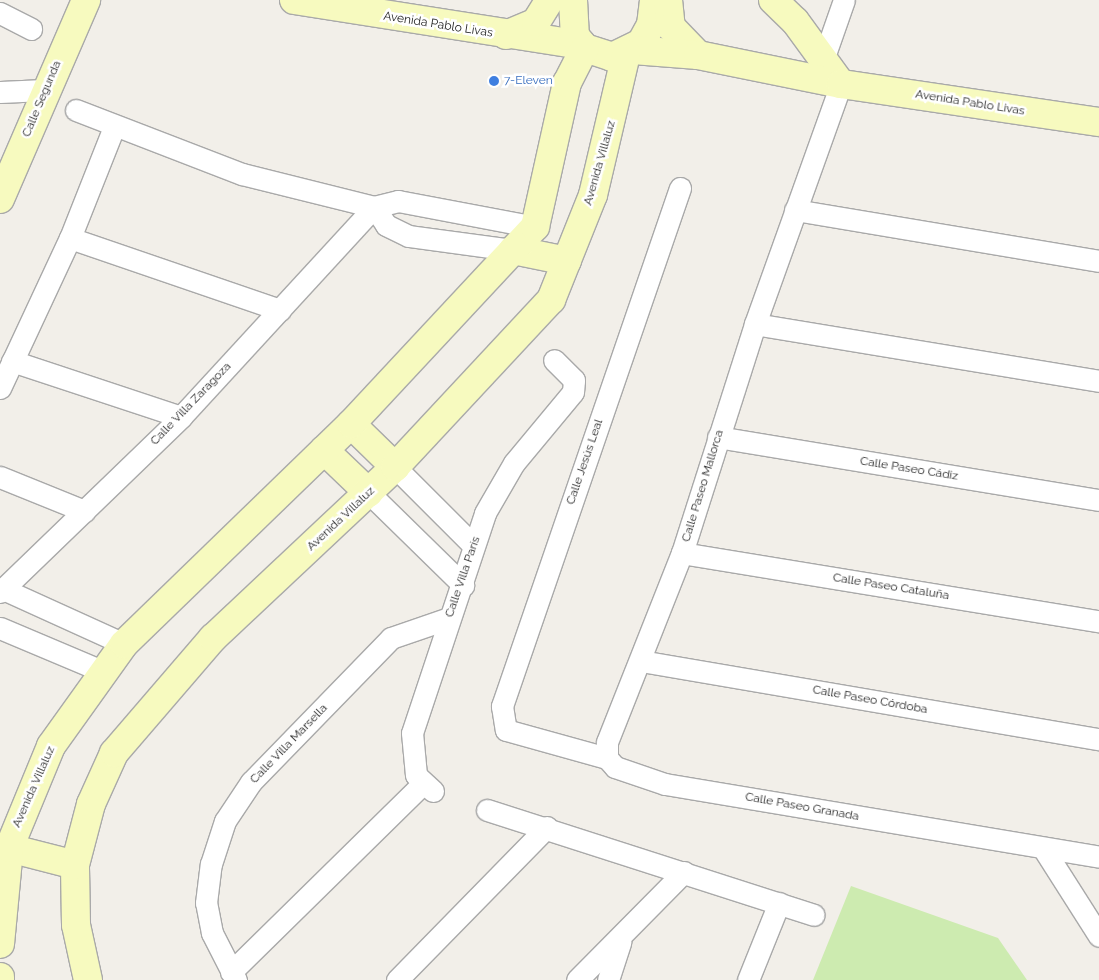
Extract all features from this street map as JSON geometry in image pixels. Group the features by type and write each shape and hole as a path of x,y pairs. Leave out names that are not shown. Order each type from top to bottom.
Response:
{"street":[{"name":"Calle Segunda","path":"0,199 44,90 86,0"},
{"name":"Avenida Pablo Livas","path":"294,0 584,46 598,54 629,52 698,55 841,84 1099,122"},
{"path":"506,35 536,22 550,0"},
{"path":"573,0 571,25 584,46"},
{"path":"629,52 647,35 654,0"},
{"path":"668,0 671,27 698,55"},
{"path":"773,0 824,57 841,84"},
{"path":"824,57 844,0"},
{"path":"0,13 31,29"},
{"name":"Avenida Villaluz","path":"0,944 9,848 51,746 102,671 124,644 351,424 535,227 567,83 584,46"},
{"name":"Avenida Villaluz","path":"88,980 76,925 75,865 91,804 114,754 213,638 395,467 551,300 593,195 629,52"},
{"path":"567,83 579,73 592,71 614,80 620,90"},
{"name":"Calle Paseo Mallorca","path":"607,758 607,742 641,661 682,553 755,324 841,84"},
{"path":"0,92 44,90"},
{"path":"76,110 114,127 242,174 374,207 398,201 577,236"},
{"path":"0,388 70,238 114,127"},
{"name":"Calle Jesús Leal","path":"512,733 503,725 502,706 680,188"},
{"path":"374,207 386,225 409,236 514,250 567,261"},
{"name":"Calle Villa Zaragoza","path":"1,590 180,418 374,207"},
{"path":"795,210 1099,262"},
{"path":"70,238 280,310"},
{"path":"755,324 1099,382"},
{"name":"Calle Villa París","path":"234,976 427,788 412,760 412,733 449,618 462,585 473,545 500,484 573,392 574,380 554,360"},
{"path":"12,361 180,418"},
{"path":"351,424 473,545"},
{"name":"Calle Paseo Cádiz","path":"718,437 1099,500"},
{"path":"324,450 462,585"},
{"path":"0,477 84,511"},
{"name":"Calle Paseo Cataluña","path":"682,553 1099,621"},
{"path":"1,590 124,644"},
{"name":"Calle Villa Marsella","path":"234,976 212,933 206,903 210,864 225,821 251,782 391,638 449,618"},
{"path":"0,628 102,671"},
{"name":"Calle Paseo Córdoba","path":"641,661 1099,739"},
{"name":"Calle Paseo Granada","path":"512,733 607,758 615,767 665,784 1099,857"},
{"path":"487,810 547,826 814,915"},
{"path":"397,980 547,826"},
{"path":"9,848 75,865"},
{"path":"1043,848 1099,936"},
{"path":"577,980 620,941 684,872"},
{"path":"748,980 779,903"},
{"path":"608,980 620,941"}],"green space":[{"path":"851,886 998,938 1027,980 813,980"}],"place":[{"name":"7-Eleven","path":"494,81"}]}
